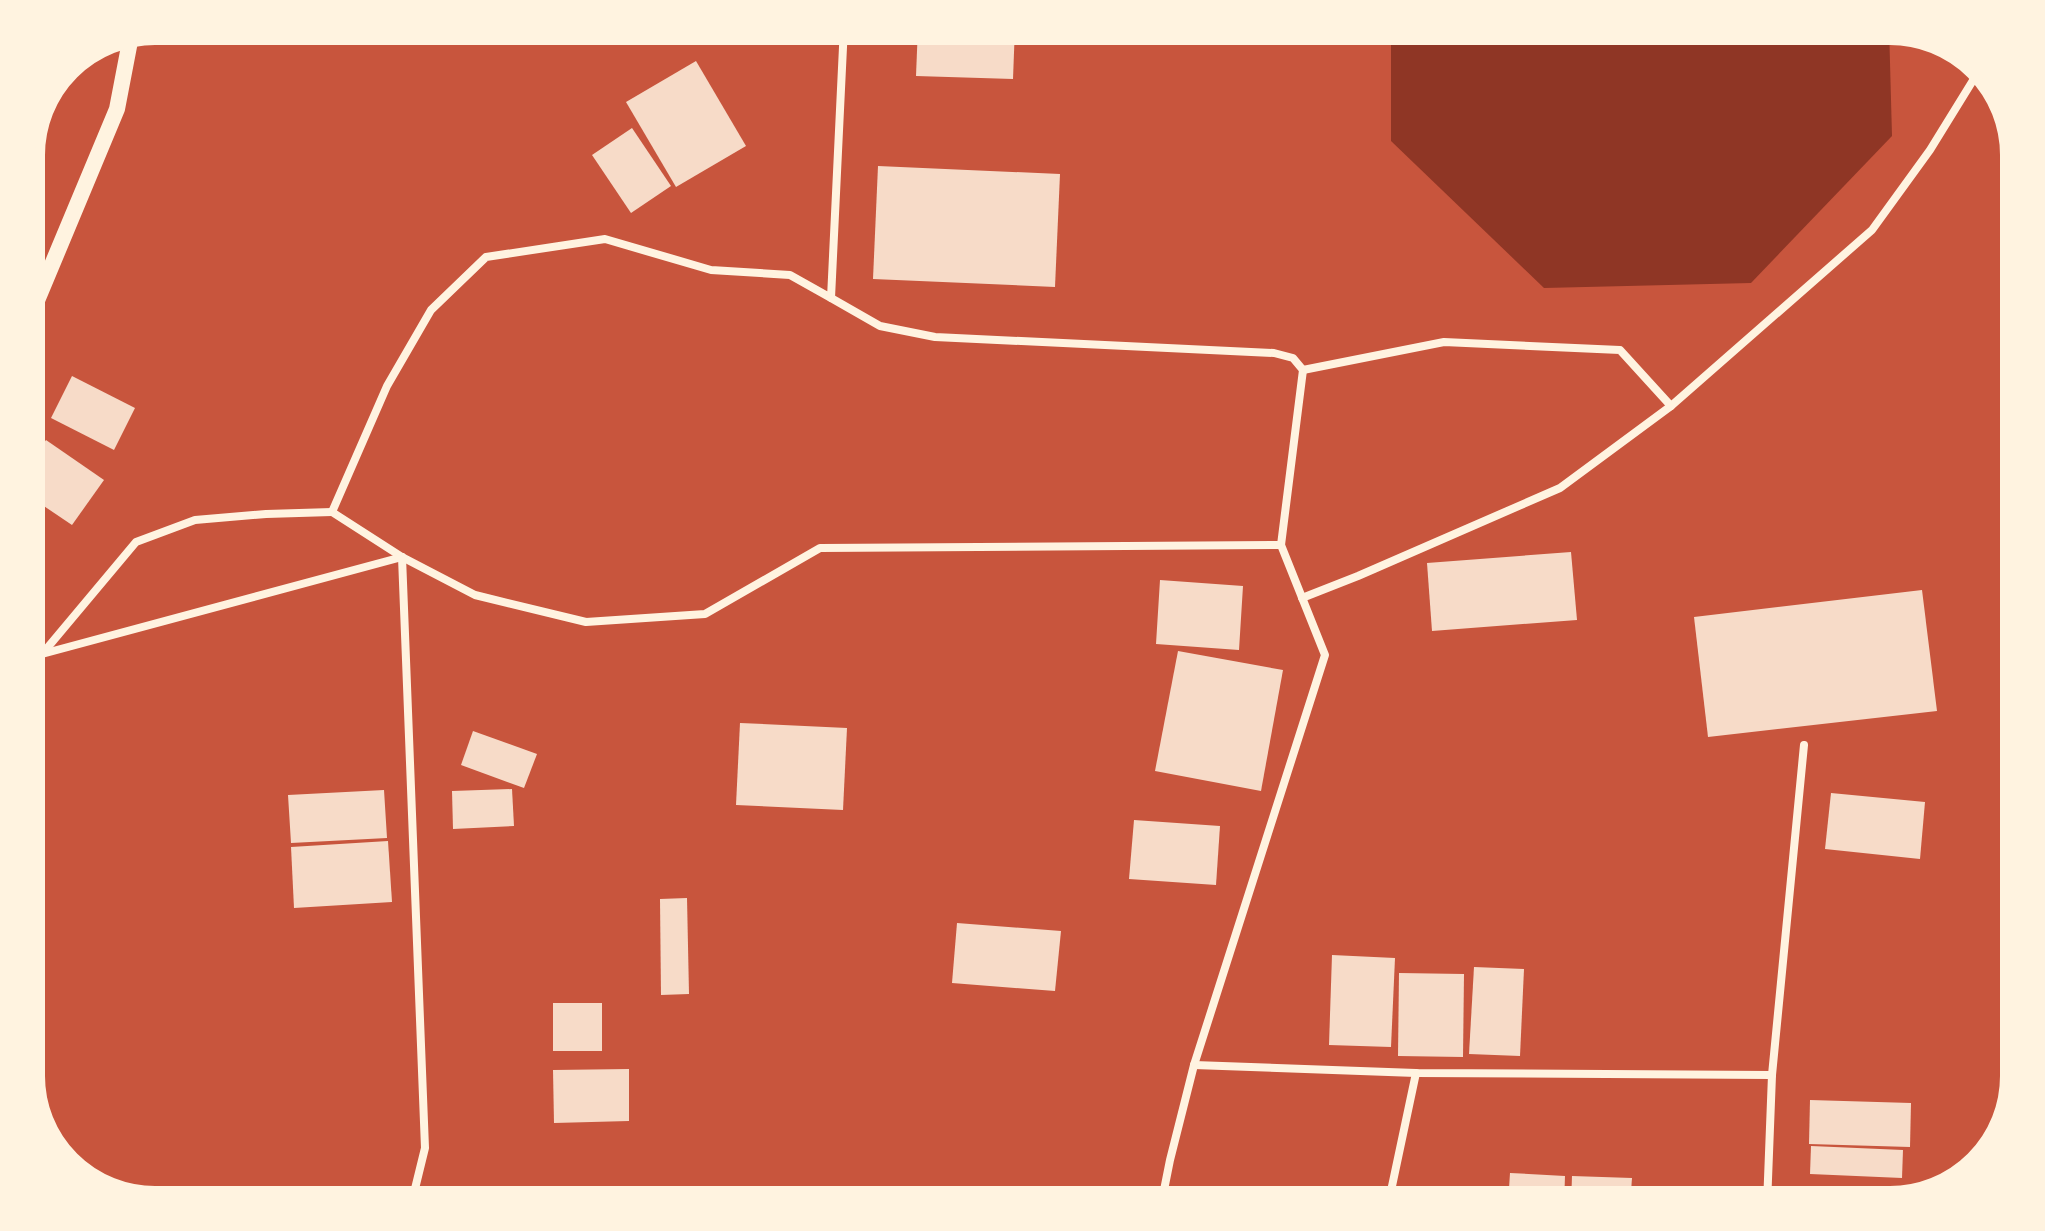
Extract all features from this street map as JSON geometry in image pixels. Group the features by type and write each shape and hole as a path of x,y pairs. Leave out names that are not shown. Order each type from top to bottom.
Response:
{"main road":[{"path":"40,293 117,109 130,43"}],"street":[{"path":"831,298 843,40"},
{"path":"1302,598 1560,488 1671,406 1872,230 1930,150 1975,78"},
{"path":"332,512 387,386 431,310 486,257 605,239 711,270 790,275 880,326 935,337 1274,353 1293,358 1303,370 1281,545 1325,655 1194,1065 1164,1191"},
{"path":"1303,370 1444,342 1620,350 1671,406"},
{"path":"42,654 136,542 195,520 332,512 402,557 475,595 586,622 705,614 820,548 1281,545"},
{"path":"42,654 402,557"},
{"path":"402,557 425,1148 414,1191"},
{"path":"1768,1191 1772,1075 1804,745"},
{"path":"1194,1065 1416,1073 1772,1075"},
{"path":"1391,1191 1416,1073"}],"shaded area":[{"path":"1391,40 1889,40 1892,136 1751,283 1544,288 1391,141"}],"building":[{"path":"917,40 1014,40 1013,79 916,76"},
{"path":"696,61 746,146 676,187 626,102"},
{"path":"632,128 671,186 631,213 592,155"},
{"path":"878,166 1060,174 1055,287 873,279"},
{"path":"72,376 135,408 114,450 51,418"},
{"path":"46,440 104,480 72,525 40,503 40,448"},
{"path":"1571,552 1577,620 1432,631 1427,563"},
{"path":"1160,580 1243,586 1239,650 1156,644"},
{"path":"1922,590 1937,711 1708,737 1694,617"},
{"path":"1178,651 1283,670 1261,791 1155,771"},
{"path":"740,723 847,728 843,810 736,805"},
{"path":"473,731 537,754 524,788 461,765"},
{"path":"512,789 514,826 453,829 452,791"},
{"path":"384,790 387,838 291,843 288,795"},
{"path":"1831,793 1925,802 1920,859 1825,849"},
{"path":"1134,820 1220,826 1216,885 1129,879"},
{"path":"388,841 392,902 294,908 291,847"},
{"path":"687,898 689,994 661,995 660,899"},
{"path":"957,923 1061,931 1055,991 952,983"},
{"path":"1332,955 1395,958 1391,1047 1329,1045"},
{"path":"1474,967 1524,969 1520,1056 1469,1054"},
{"path":"1399,973 1464,974 1463,1057 1398,1056"},
{"path":"553,1003 602,1003 602,1051 553,1051"},
{"path":"629,1069 629,1121 554,1123 553,1070"},
{"path":"1810,1100 1911,1103 1910,1147 1809,1144"},
{"path":"1811,1146 1903,1150 1902,1178 1810,1174"},
{"path":"1510,1173 1565,1176 1564,1191 1509,1191"},
{"path":"1572,1176 1632,1178 1631,1191 1571,1191"}]}
